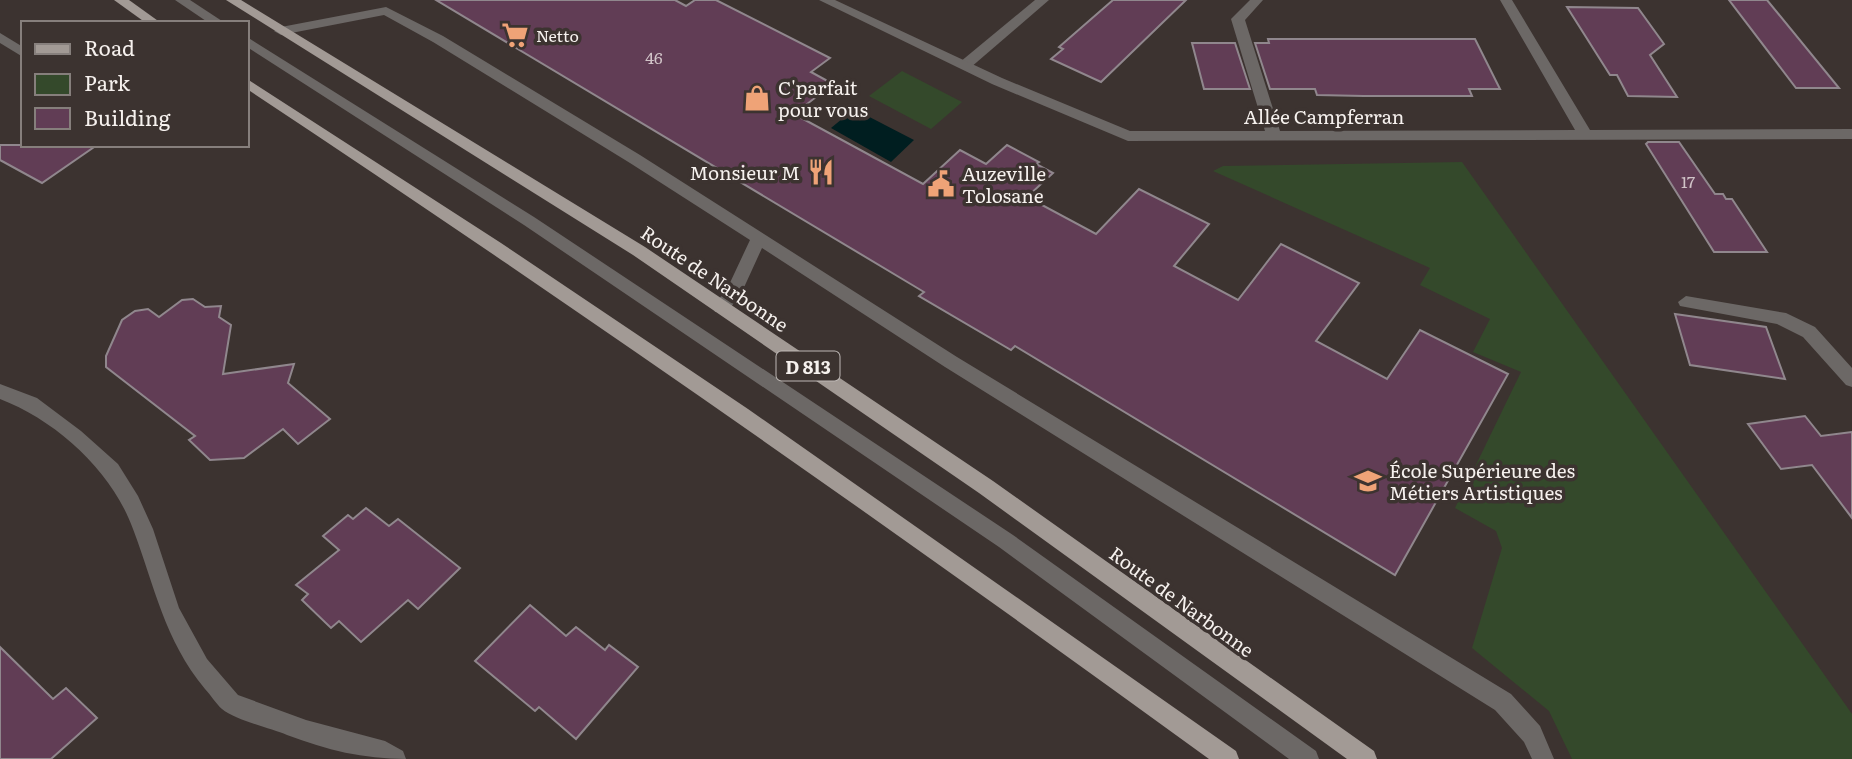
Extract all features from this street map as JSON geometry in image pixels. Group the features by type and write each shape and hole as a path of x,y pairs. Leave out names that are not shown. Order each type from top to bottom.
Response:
{"main road":[{"path":"120,0 152,21"},
{"name":"Route de Narbonne","path":"232,0 639,251 986,487 1367,759"},
{"path":"248,84 484,237 1066,641 1228,759"}],"street":[{"path":"181,0 216,21"},
{"path":"965,65 1044,0"},
{"path":"1257,0 1238,19 1275,135"},
{"path":"1506,0 1585,134"},
{"name":"Allée Campferran","path":"831,1 997,81 1128,136 1852,134"},
{"path":"281,31 386,11 438,39 589,131 962,370 1503,702 1532,734 1543,759"},
{"path":"0,37 21,52"},
{"path":"248,42 529,221 983,526 1308,759"},
{"path":"721,307 734,290 758,239"},
{"path":"1686,302 1780,318 1809,332 1852,380"},
{"path":"0,391 31,403 75,436 111,470 131,502 143,529 170,612 200,666 231,703 306,731 385,752 395,759"}],"green space":[{"path":"902,71 962,102 931,129 869,96"},
{"path":"1462,162 1852,714 1852,759 1572,759 1549,711 1472,648 1502,548 1496,531 1455,508 1521,372 1473,352 1490,319 1420,285 1430,268 1213,171 1223,166"}],"water":[{"path":"854,109 914,140 891,162 831,128"}],"building":[{"path":"436,0 675,0 686,6 695,0 716,0 830,58 811,72 833,84 794,114 923,184 960,150 986,164 1007,145 1039,162 1036,164 1053,173 1027,197 1096,234 1139,189 1209,224 1174,266 1238,300 1281,244 1359,283 1316,341 1387,379 1420,330 1508,374 1395,575 1015,346 1011,350 919,296 924,292"},
{"path":"1113,0 1186,0 1101,82 1051,59 1063,49 1059,47"},
{"path":"1729,0 1767,0 1839,88 1796,88"},
{"path":"1567,7 1638,8 1664,44 1650,55 1677,97 1628,96 1617,75 1610,75"},
{"path":"1268,39 1475,39 1500,89 1469,89 1472,96 1364,96 1317,95 1315,89 1270,89 1255,43 1269,43"},
{"path":"1192,43 1235,43 1250,89 1204,89"},
{"path":"1679,142 1715,194 1723,194 1726,199 1732,199 1767,252 1714,252 1646,144"},
{"path":"0,145 94,147 42,183 0,160"},
{"path":"193,299 205,307 221,306 219,317 231,325 223,374 294,364 288,383 330,419 298,444 283,429 244,458 210,460 189,440 195,436 106,367 106,356 122,320 135,311 148,309 159,317 182,300"},
{"path":"1675,314 1766,327 1785,379 1690,365"},
{"path":"1805,416 1821,436 1852,432 1852,518 1812,465 1781,469 1748,424"},
{"path":"366,508 389,526 398,519 460,568 418,609 408,600 361,642 339,621 331,628 302,600 308,594 296,585 339,550 323,536 348,515 353,519"},
{"path":"530,605 566,636 576,627 605,650 609,645 638,667 576,739 539,707 535,711 475,661"},
{"path":"0,647 53,699 66,688 97,718 51,759 0,759"}],"place":[{"name":"Netto","path":"515,35"},
{"name":"C'parfait pour vous","path":"757,98"},
{"name":"Monsieur M","path":"821,172"},
{"name":"Auzeville Tolosane","path":"941,184"},
{"name":"École Supérieure des Métiers Artistiques","path":"1368,481"}]}
